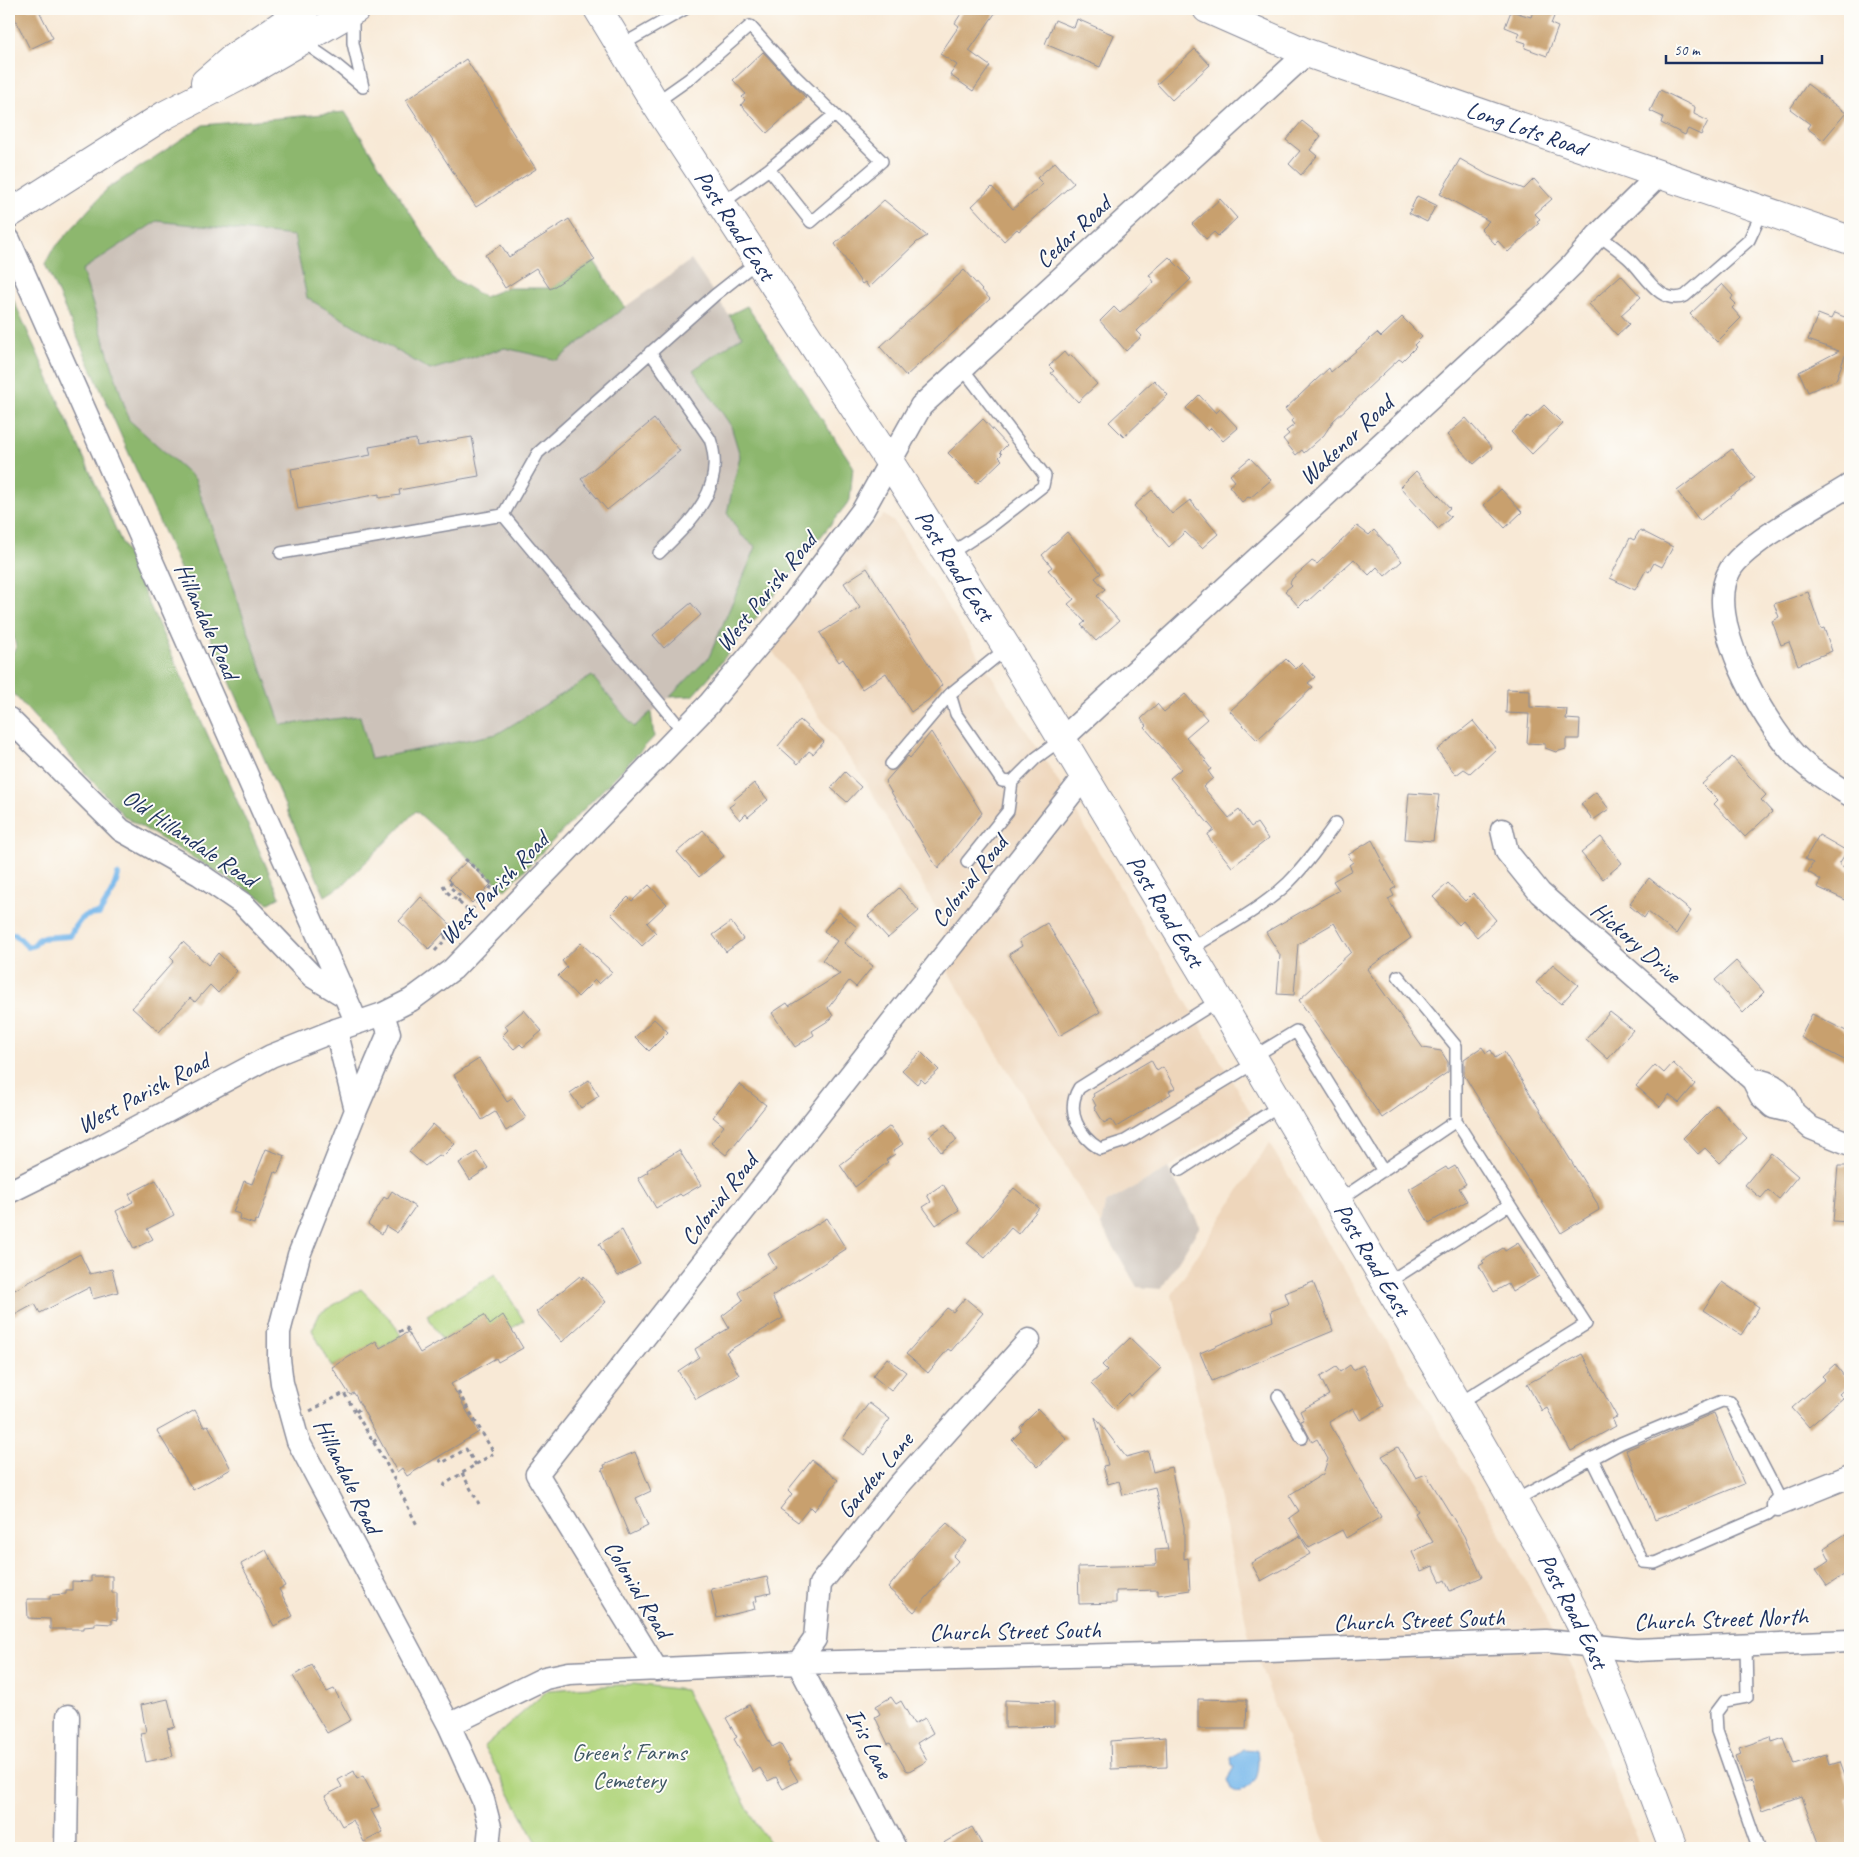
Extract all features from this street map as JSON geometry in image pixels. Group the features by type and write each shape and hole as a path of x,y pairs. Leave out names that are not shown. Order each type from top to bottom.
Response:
{"main road":[{"path":"165,115 234,57 305,9"},
{"name":"Post Road East","path":"598,9 720,204 889,461 1007,648 1220,1000 1458,1404 1514,1501 1593,1648 1636,1750 1673,1848"},
{"name":"Long Lots Road","path":"1207,9 1307,53 1850,240"},
{"path":"9,214 165,115 246,73 354,10"}],"street":[{"name":"Cedar Road","path":"889,461 921,406 1307,53"},
{"name":"Wakenor Road","path":"1062,739 1539,298 1573,264 1598,235 1660,174"},
{"name":"Hillandale Road","path":"9,240 357,1023"},
{"name":"West Parish Road","path":"9,1192 102,1146 271,1056 336,1030 383,1014 426,991 453,969 709,704 788,610 862,510 889,461"},
{"path":"1850,485 1756,544 1739,557 1727,576 1723,600 1724,620 1729,636 1750,688 1767,721 1796,756 1815,772 1850,795"},
{"name":"Old Hillandale Road","path":"10,723 121,830 199,874 244,904 312,976 345,996"},
{"name":"Colonial Road","path":"657,1670 537,1474 1085,776"},
{"name":"Hickory Drive","path":"1502,830 1507,852 1540,893 1753,1080 1761,1096 1773,1107 1793,1112 1811,1128 1850,1144"},
{"name":"Hillandale Road","path":"383,1014 389,1033 356,1110 299,1255 280,1332 279,1359 282,1383 292,1421 313,1473 449,1725 483,1800 490,1827 488,1848"},
{"path":"336,1030 356,1110"},
{"name":"Garden Lane","path":"798,1662 815,1639 820,1584 899,1485 1028,1340"},
{"path":"1778,1505 1850,1476"},
{"name":"Church Street South","path":"449,1725 546,1678 569,1674 798,1662 1253,1652 1546,1641 1593,1648"},
{"name":"Church Street North","path":"1593,1648 1636,1650 1850,1641"},
{"name":"Iris Lane","path":"798,1662 894,1848"},
{"path":"66,1848 68,1716"}],"lane":[{"path":"620,46 684,9"},
{"path":"301,41 336,64 363,87 353,43 354,10"},
{"path":"655,102 689,79 750,26 834,115 882,161 811,222 769,169"},
{"path":"720,204 769,169 834,115"},
{"path":"1598,235 1630,259 1653,286 1669,298 1677,299 1685,296 1749,240 1763,210"},
{"path":"503,515 538,453 714,295 758,261"},
{"path":"650,352 706,433 715,454 715,475 706,498 690,523 659,553"},
{"path":"948,555 988,529 1043,486 1044,476 963,369"},
{"path":"281,553 503,515"},
{"path":"503,515 683,731"},
{"path":"891,764 950,694 1007,648"},
{"path":"950,694 956,714 1002,781 1012,782"},
{"path":"967,862 1008,811 1012,782 1036,758 1062,739"},
{"path":"1189,950 1249,912 1287,884 1318,850 1336,823"},
{"path":"1398,976 1456,1046 1456,1122 1586,1324 1458,1404"},
{"path":"1220,1000 1079,1088 1072,1099 1075,1120 1089,1140 1100,1149 1126,1142 1296,1031 1383,1171"},
{"path":"1180,1170 1281,1105"},
{"path":"1338,1200 1456,1122"},
{"path":"1387,1283 1509,1205"},
{"path":"1278,1396 1302,1438"},
{"path":"1514,1501 1592,1458 1621,1443 1722,1400 1730,1402 1777,1493 1778,1505 1768,1514 1655,1563 1643,1562 1592,1458"},
{"path":"1746,1644 1747,1697 1725,1701 1716,1713 1717,1731 1758,1848"}],"path":[{"path":"435,951 446,939 444,934 457,929 477,901 493,885 465,859"},
{"path":"451,883 449,886 461,897 458,902"},
{"path":"442,885 446,894 469,911"},
{"path":"399,1332 406,1328 410,1336"},
{"path":"444,1487 445,1484 494,1453 457,1390 455,1391"},
{"path":"292,1421 346,1392 373,1442 387,1462 417,1525"},
{"path":"356,1412 362,1406"},
{"path":"373,1442 379,1438"},
{"path":"439,1460 442,1463 466,1449 476,1464"},
{"path":"462,1473 479,1504"}],"shaded area":[{"path":"157,221 294,236 307,298 430,370 505,348 557,360 625,307 691,260 743,336 693,370 731,426 740,456 727,513 741,535 756,547 709,657 670,697 635,727 592,677 497,734 370,759 360,716 281,725 195,479 129,420 82,270"},
{"path":"884,515 895,523 1055,776 1251,1113 1168,1168 1105,1204 1101,1225 949,973 943,921 865,780 771,649 862,533"},
{"path":"1269,1143 1492,1518 1571,1665 1640,1848 1328,1848 1249,1636 1199,1401 1172,1295"},
{"path":"1168,1168 1200,1226 1161,1289 1137,1287 1101,1225 1105,1204"}],"green space":[{"path":"345,112 451,277 484,297 506,288 551,288 594,261 625,307 557,360 505,348 430,370 307,298 294,236 157,221 82,270 129,420 195,479 281,725 360,716 371,759 497,734 592,676 634,727 651,712 654,737 505,890 416,811 344,884 325,896 45,264 52,251 107,189 203,125"},
{"path":"9,290 280,897 269,903 125,817 9,689 9,659 16,647 9,618"},
{"path":"747,306 853,466 850,500 692,696 670,697 709,657 756,547 741,535 727,513 740,456 731,426 693,370 742,336 729,315"},
{"path":"495,1274 524,1321 497,1337 484,1316 442,1340 427,1315"},
{"path":"361,1289 393,1322 401,1336 380,1348 376,1342 332,1367 312,1330 320,1313"},
{"name":"Green's Farms Cemetery","path":"634,1684 685,1690 755,1822 773,1848 540,1848 484,1747 548,1690"}],"water":[{"path":"1243,1749 1257,1750 1258,1763 1256,1776 1253,1781 1244,1790 1237,1792 1231,1789 1227,1780 1235,1766 1232,1765 1231,1758"}],"building":[{"path":"10,9 38,9 53,38 30,49"},
{"path":"964,9 998,9 969,51 990,66 973,91 950,75 957,65 940,54 959,26 955,23"},
{"path":"1534,9 1557,9 1551,24 1558,27 1547,56 1525,48 1526,43 1517,40 1520,33 1505,27 1511,11 1531,17"},
{"path":"1077,19 1114,35 1100,67 1045,44 1055,20 1074,28"},
{"path":"1195,49 1210,65 1172,100 1157,84"},
{"path":"763,52 806,98 767,133 741,105 745,100 742,97 746,94 733,80"},
{"path":"466,59 536,169 476,207 406,100"},
{"path":"1807,84 1846,113 1823,140 1807,128 1810,124 1790,109"},
{"path":"1660,90 1695,107 1694,114 1708,121 1701,135 1688,129 1685,135 1661,123 1663,117 1650,111"},
{"path":"1302,121 1321,136 1310,150 1317,156 1301,175 1289,164 1300,151 1286,140"},
{"path":"1460,159 1488,175 1524,189 1534,179 1552,199 1535,214 1540,219 1537,221 1539,223 1508,252 1498,241 1495,244 1481,229 1489,221 1440,194"},
{"path":"1055,162 1074,183 1019,231 1017,229 1004,241 972,206 992,187 1013,209 1043,184 1037,178"},
{"path":"1417,196 1436,205 1427,222 1409,213"},
{"path":"1220,199 1237,218 1218,236 1214,232 1206,239 1192,224"},
{"path":"884,200 927,236 917,242 869,288 865,282 862,284 835,244"},
{"path":"569,219 595,260 550,289 536,268 505,288 485,255 501,245 509,257"},
{"path":"1169,257 1191,279 1137,331 1142,336 1126,351 1100,321 1114,307 1120,313 1154,282 1149,275"},
{"path":"964,270 990,299 906,376 880,347"},
{"path":"1621,275 1641,297 1621,315 1629,324 1617,335 1589,304"},
{"path":"1722,284 1733,296 1731,299 1736,304 1732,308 1741,318 1717,342 1690,314"},
{"path":"1834,313 1850,319 1850,355 1846,353 1836,380 1808,392 1799,372 1839,351 1808,340 1818,314 1831,319"},
{"path":"1402,317 1422,337 1414,345 1416,347 1402,361 1399,359 1333,421 1324,435 1304,453 1302,450 1296,455 1283,439 1289,434 1286,431 1294,425 1291,421 1294,419 1285,409 1329,368 1331,372 1377,333 1381,337"},
{"path":"1064,352 1068,357 1071,355 1097,384 1078,402 1051,373 1054,371 1049,366"},
{"path":"1154,380 1168,395 1124,437 1109,422"},
{"path":"1199,395 1216,413 1220,409 1238,428 1223,441 1211,428 1208,431 1186,408"},
{"path":"1544,405 1563,424 1532,454 1511,432 1528,416 1530,418"},
{"path":"1466,418 1492,448 1474,464 1447,435"},
{"path":"654,419 680,451 607,510 581,479"},
{"path":"983,419 1007,445 1000,452 1002,454 999,457 1002,460 978,483 948,453"},
{"path":"472,437 479,476 399,490 400,495 379,498 379,494 298,509 291,469 371,455 369,447 416,439 417,446"},
{"path":"1732,449 1755,478 1700,521 1677,491"},
{"path":"1250,458 1271,480 1250,498 1248,497 1242,502 1229,486 1235,481 1230,475"},
{"path":"1416,471 1450,508 1445,512 1451,517 1438,529 1400,487"},
{"path":"1501,489 1522,512 1505,528 1484,505"},
{"path":"1152,490 1172,514 1190,500 1218,534 1202,548 1185,532 1169,547 1134,506"},
{"path":"1357,526 1369,535 1374,530 1402,561 1385,576 1377,567 1369,575 1354,559 1299,607 1285,591 1292,585 1290,583 1292,579 1312,561 1317,564"},
{"path":"1640,530 1673,547 1662,567 1654,563 1649,572 1646,570 1635,590 1610,578 1630,538 1634,540"},
{"path":"1067,532 1101,573 1095,578 1105,589 1097,596 1119,621 1096,641 1081,625 1085,622 1068,604 1074,599 1048,570 1052,567 1042,555"},
{"path":"867,568 942,685 928,700 911,712 886,673 862,689 843,659 839,662 820,633 860,608 844,583"},
{"path":"1808,592 1821,629 1824,628 1832,651 1798,665 1789,642 1781,645 1772,621 1779,617 1774,604"},
{"path":"691,603 701,615 664,648 653,635"},
{"path":"1286,659 1296,669 1302,663 1315,677 1308,683 1313,687 1257,740 1230,711"},
{"path":"1507,689 1530,690 1530,707 1567,709 1566,719 1580,720 1579,739 1566,739 1566,749 1556,752 1545,748 1545,744 1527,743 1529,714 1506,713"},
{"path":"1185,694 1207,719 1186,737 1206,760 1211,769 1208,771 1213,778 1203,787 1229,818 1239,810 1251,827 1257,823 1268,839 1232,867 1209,838 1208,834 1214,830 1170,778 1181,769 1145,728 1147,726 1141,719 1157,704 1164,712"},
{"path":"800,720 824,742 813,754 809,751 798,764 778,746"},
{"path":"1473,721 1496,749 1470,773 1464,769 1456,775 1437,750"},
{"path":"931,732 982,813 938,869 885,782 908,756 910,758"},
{"path":"1732,757 1766,795 1761,800 1772,812 1745,837 1714,804 1718,800 1702,784"},
{"path":"845,772 861,787 847,802 831,788"},
{"path":"754,783 768,800 748,817 746,814 740,820 729,807 736,802 734,800"},
{"path":"1596,792 1609,809 1593,820 1581,804"},
{"path":"1409,793 1439,795 1433,841 1405,839"},
{"path":"703,830 724,856 699,877 677,852"},
{"path":"1819,835 1847,851 1839,864 1850,871 1850,902 1817,887 1821,880 1808,872 1813,863 1805,859"},
{"path":"1601,837 1622,863 1603,879 1581,853"},
{"path":"1372,840 1382,859 1380,860 1396,887 1391,890 1394,896 1388,899 1411,938 1367,969 1423,1048 1441,1051 1448,1062 1448,1072 1382,1118 1299,1000 1351,952 1334,923 1298,944 1294,995 1277,994 1280,955 1266,932 1339,890 1333,881 1352,870 1349,865 1353,862 1348,855"},
{"path":"467,861 491,884 472,903 448,879"},
{"path":"1649,878 1691,911 1676,934 1648,912 1644,918 1630,906 1632,904 1630,903"},
{"path":"1448,883 1465,901 1473,893 1496,920 1477,937 1463,921 1459,925 1433,897"},
{"path":"649,885 667,904 647,923 656,933 642,946 611,914 628,897 632,901"},
{"path":"899,888 919,911 888,938 868,916"},
{"path":"421,897 451,925 429,949 399,921"},
{"path":"839,912 857,927 844,943 873,966 856,987 849,981 828,1008 833,1016 831,1019 812,1031 814,1035 795,1047 772,1013 787,1003 789,1006 840,974 822,960 837,941 824,931"},
{"path":"731,922 743,939 726,952 713,935"},
{"path":"1047,923 1100,1012 1059,1036 1009,954 1022,946 1019,940"},
{"path":"183,942 208,965 218,953 237,971 218,993 210,985 195,1002 190,998 159,1032 132,1008 174,961 170,957"},
{"path":"581,943 612,972 599,984 595,980 578,997 558,976 567,967 562,961"},
{"path":"1736,961 1764,992 1743,1013 1715,980"},
{"path":"1553,964 1578,985 1561,1004 1536,983"},
{"path":"524,1010 542,1031 523,1047 520,1044 514,1049 502,1036 508,1030 505,1026"},
{"path":"1610,1012 1633,1030 1608,1059 1586,1039"},
{"path":"1812,1014 1850,1033 1850,1063 1800,1037"},
{"path":"654,1019 668,1032 649,1051 635,1037"},
{"path":"1482,1047 1486,1053 1491,1050 1495,1058 1504,1052 1597,1203 1599,1210 1561,1233 1464,1075 1464,1059"},
{"path":"921,1052 939,1070 925,1083 921,1079 917,1084 902,1070"},
{"path":"479,1059 507,1102 513,1098 526,1118 506,1131 495,1112 482,1120 454,1075"},
{"path":"1151,1060 1157,1071 1163,1067 1175,1088 1169,1091 1171,1094 1116,1127 1111,1119 1104,1123 1094,1107 1096,1106 1092,1098 1093,1094"},
{"path":"1673,1063 1695,1084 1679,1103 1669,1095 1660,1107 1636,1086 1655,1065 1664,1073"},
{"path":"589,1080 599,1096 581,1108 570,1093"},
{"path":"739,1084 766,1105 726,1155 711,1143 724,1126 713,1117"},
{"path":"1716,1105 1747,1138 1720,1163 1705,1148 1698,1154 1683,1138"},
{"path":"433,1124 455,1144 442,1157 439,1155 425,1166 409,1152"},
{"path":"945,1124 957,1140 941,1152 929,1136"},
{"path":"890,1126 903,1144 893,1151 895,1154 886,1160 888,1162 855,1187 840,1165"},
{"path":"266,1149 285,1156 278,1173 275,1172 258,1221 255,1220 254,1224 239,1219 240,1214 233,1212 244,1181 252,1184"},
{"path":"679,1150 701,1185 682,1196 680,1194 656,1208 638,1178 648,1172 647,1170"},
{"path":"477,1152 488,1168 470,1180 459,1163"},
{"path":"1771,1153 1798,1176 1779,1199 1768,1190 1761,1198 1745,1185"},
{"path":"1455,1166 1466,1184 1459,1188 1467,1201 1429,1223 1409,1189 1446,1167 1448,1170"},
{"path":"1838,1166 1850,1166 1850,1222 1833,1221"},
{"path":"156,1180 174,1215 147,1229 153,1239 134,1249 116,1211 133,1202 129,1194"},
{"path":"943,1184 959,1210 936,1225 923,1207 931,1202 927,1195"},
{"path":"1014,1188 1039,1208 1018,1234 1011,1228 985,1258 967,1243"},
{"path":"392,1191 415,1207 397,1233 386,1226 382,1234 368,1224 384,1197 387,1199"},
{"path":"827,1218 846,1249 772,1296 783,1318 726,1352 739,1375 696,1399 678,1371 699,1357 695,1349 729,1328 722,1316 743,1300 739,1293 741,1290 776,1268 768,1254"},
{"path":"622,1230 640,1264 618,1276 599,1244"},
{"path":"1518,1243 1539,1276 1512,1292 1508,1284 1494,1292 1479,1266 1484,1263 1482,1261 1503,1248 1505,1251"},
{"path":"80,1254 90,1274 112,1269 118,1292 93,1299 90,1287 40,1313 35,1304 9,1318 9,1293"},
{"path":"580,1276 582,1279 584,1276 606,1302 562,1342 536,1312"},
{"path":"1313,1282 1333,1331 1212,1381 1200,1353 1273,1321 1271,1311 1289,1304 1285,1293"},
{"path":"1722,1282 1759,1307 1741,1335 1703,1310"},
{"path":"965,1298 983,1313 951,1351 948,1349 928,1373 906,1354 947,1308 953,1312"},
{"path":"484,1315 490,1325 503,1315 523,1348 498,1362 496,1358 451,1384 479,1432 407,1476 402,1468 397,1472 354,1393 350,1395 332,1367 376,1341 380,1348 408,1332 420,1353"},
{"path":"1130,1338 1161,1368 1131,1396 1129,1393 1114,1408 1091,1384 1107,1370 1102,1365"},
{"path":"1582,1354 1617,1417 1612,1419 1616,1426 1571,1451 1547,1408 1542,1411 1527,1384"},
{"path":"887,1358 906,1372 891,1391 873,1376"},
{"path":"1835,1364 1850,1384 1839,1394 1843,1398 1809,1427 1792,1408 1825,1379 1822,1376"},
{"path":"1350,1365 1353,1370 1363,1365 1384,1406 1360,1420 1353,1408 1329,1422 1381,1517 1346,1538 1342,1530 1309,1548 1289,1518 1299,1511 1289,1495 1323,1474 1328,1459 1317,1439 1312,1442 1301,1421 1304,1420 1300,1411 1329,1395 1320,1377 1336,1367 1340,1372"},
{"path":"869,1403 890,1419 864,1455 843,1438"},
{"path":"1038,1409 1067,1439 1038,1467 1012,1440 1021,1431 1020,1427"},
{"path":"195,1410 204,1427 208,1425 231,1469 193,1490 157,1431"},
{"path":"1714,1413 1744,1484 1655,1520 1626,1450"},
{"path":"1095,1417 1126,1457 1148,1451 1153,1472 1171,1467 1184,1527 1184,1559 1188,1558 1190,1590 1158,1595 1158,1590 1116,1591 1116,1603 1079,1604 1078,1567 1156,1565 1155,1550 1168,1549 1155,1487 1123,1495 1119,1481 1108,1484 1103,1466 1108,1465"},
{"path":"1398,1447 1416,1478 1426,1474 1464,1536 1482,1577 1450,1591 1445,1580 1441,1582 1433,1566 1421,1571 1412,1552 1433,1542 1415,1513 1418,1511 1382,1456"},
{"path":"635,1452 651,1491 636,1498 648,1526 629,1535 602,1469 605,1468 604,1465"},
{"path":"812,1460 838,1480 814,1511 810,1507 798,1522 780,1509 792,1494 788,1490"},
{"path":"947,1523 967,1541 953,1556 958,1561 914,1612 888,1588 918,1551"},
{"path":"1850,1531 1850,1571 1827,1586 1816,1570 1830,1560 1824,1548"},
{"path":"1300,1536 1310,1554 1261,1581 1251,1563"},
{"path":"266,1550 285,1586 279,1589 293,1616 274,1626 241,1564"},
{"path":"91,1576 112,1576 112,1593 117,1593 117,1620 112,1619 112,1624 95,1623 95,1626 84,1627 84,1629 50,1629 50,1619 28,1618 27,1599 50,1599 50,1595 66,1594 66,1590 72,1590 72,1581 91,1582"},
{"path":"767,1577 771,1593 756,1596 757,1601 753,1602 755,1609 717,1618 711,1589"},
{"path":"312,1665 327,1692 334,1689 351,1720 327,1733 293,1676"},
{"path":"891,1697 896,1704 901,1701 914,1724 925,1718 933,1733 917,1743 927,1761 909,1771 906,1770 890,1743 888,1744 875,1717 880,1714 876,1706"},
{"path":"168,1699 175,1727 167,1729 173,1756 146,1762 140,1733 146,1732 141,1705"},
{"path":"1198,1699 1247,1700 1246,1729 1198,1729"},
{"path":"1005,1700 1054,1702 1054,1726 1005,1728"},
{"path":"749,1705 772,1747 780,1743 790,1761 787,1762 798,1781 783,1789 776,1777 768,1781 760,1768 753,1772 734,1739 737,1737 726,1718"},
{"path":"1166,1737 1167,1767 1111,1769 1110,1741"},
{"path":"1771,1737 1772,1742 1784,1738 1794,1765 1827,1754 1830,1764 1840,1761 1850,1789 1850,1798 1845,1799 1850,1813 1850,1848 1821,1848 1802,1797 1763,1811 1752,1780 1745,1782 1736,1756 1741,1754 1739,1748"},
{"path":"354,1771 357,1779 363,1776 379,1806 371,1810 383,1832 364,1842 353,1820 342,1826 325,1796 342,1787 338,1780"},
{"path":"972,1827 984,1848 935,1848 957,1835"}],"waterway":[{"path":"9,934 15,934 28,947 34,945 40,938 70,936 81,919 88,915 99,914 113,891 118,875"}]}
